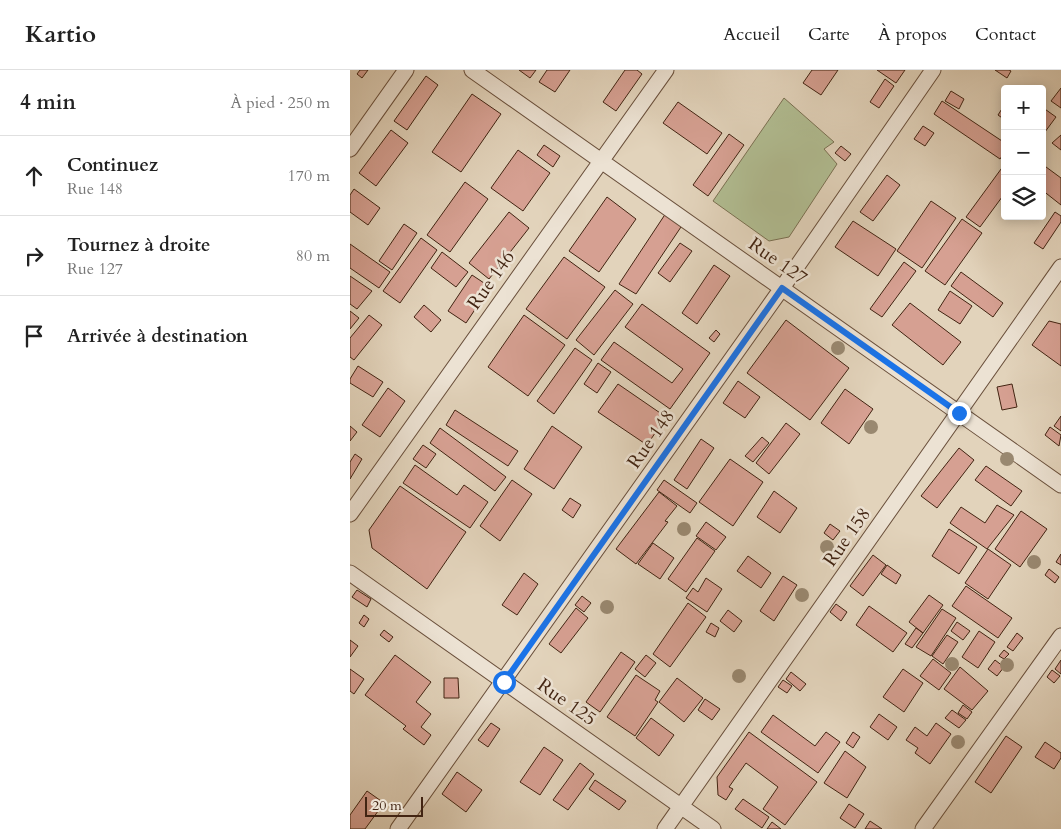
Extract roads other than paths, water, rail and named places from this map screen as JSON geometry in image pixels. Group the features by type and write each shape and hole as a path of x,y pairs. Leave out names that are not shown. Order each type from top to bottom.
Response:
{"street":[{"path":"350,149 406,70"},
{"name":"Rue 127","path":"472,70 1061,485"},
{"name":"Rue 146","path":"350,514 666,70"},
{"name":"Rue 148","path":"398,829 504,682 934,70"},
{"name":"Rue 158","path":"665,829 1061,267"},
{"name":"Rue 125","path":"350,573 713,829"},
{"path":"923,829 1061,636"}]}
